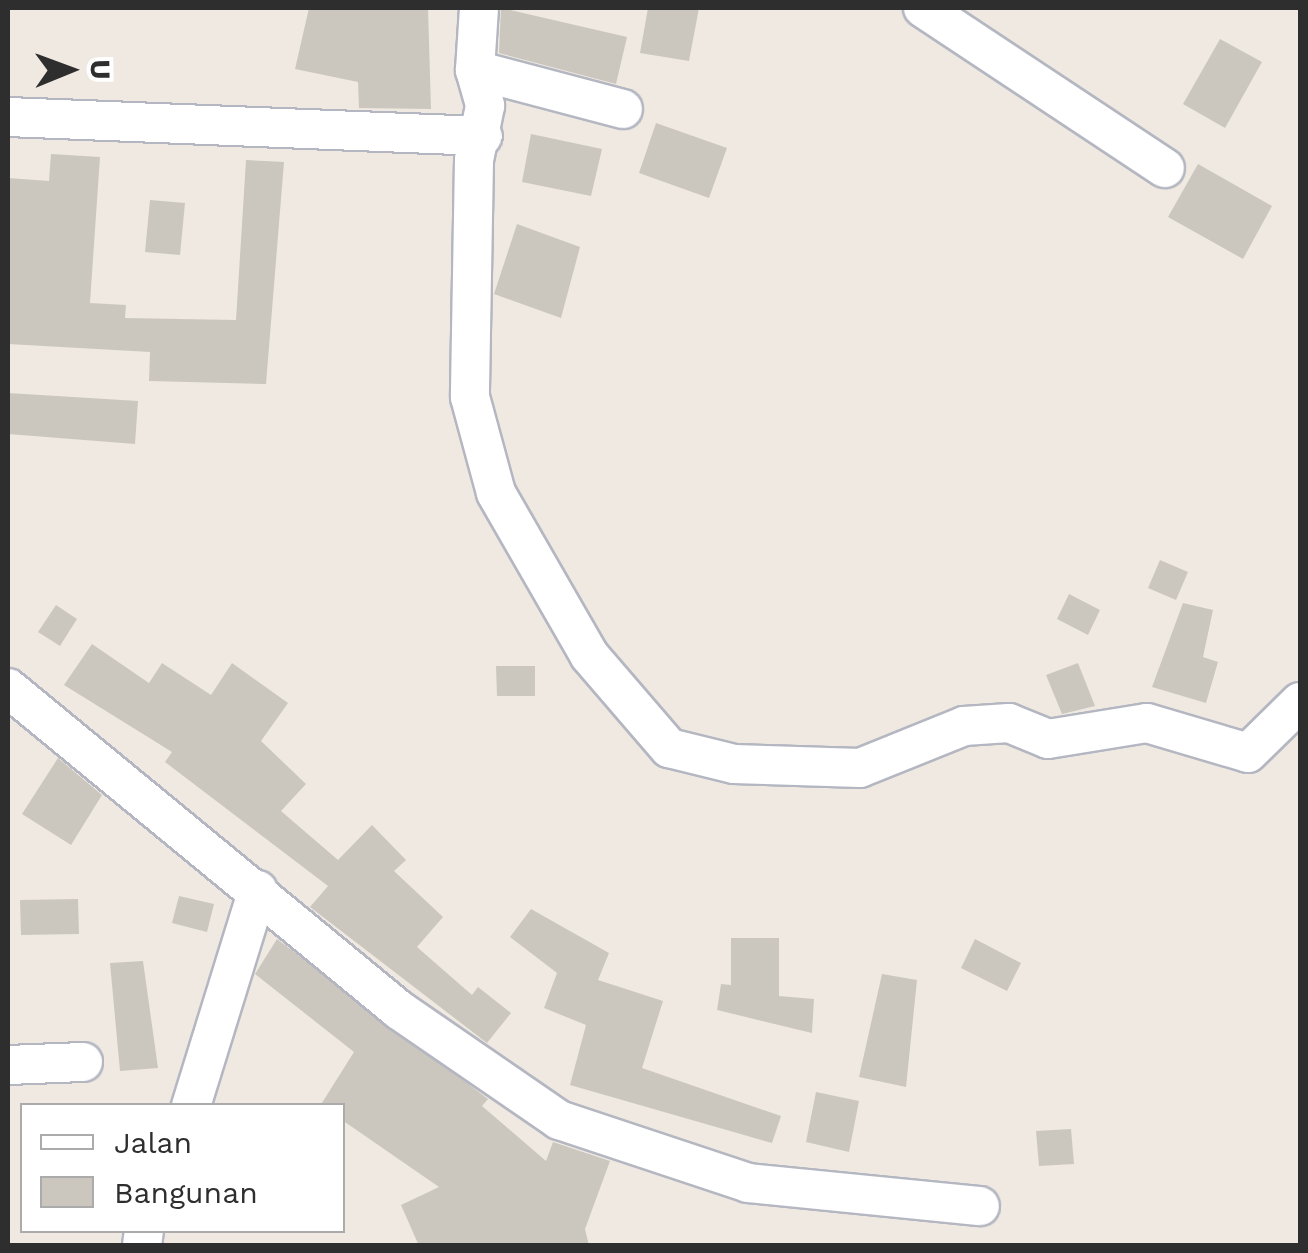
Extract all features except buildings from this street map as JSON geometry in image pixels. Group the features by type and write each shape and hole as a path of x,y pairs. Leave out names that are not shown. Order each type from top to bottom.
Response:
{"street":[{"path":"479,8 475,70 483,136 474,160 470,397 496,493 589,655 670,748 734,764 860,768 964,726 1009,722 1048,739 1147,723 1248,752 1300,702"},
{"path":"924,8 1165,168"},
{"path":"475,70 623,109"},
{"path":"8,117 483,136"},
{"path":"8,688 414,1022 559,1120 748,1183 980,1206"},
{"path":"192,1103 258,890"},
{"path":"8,1065 83,1062"}]}
